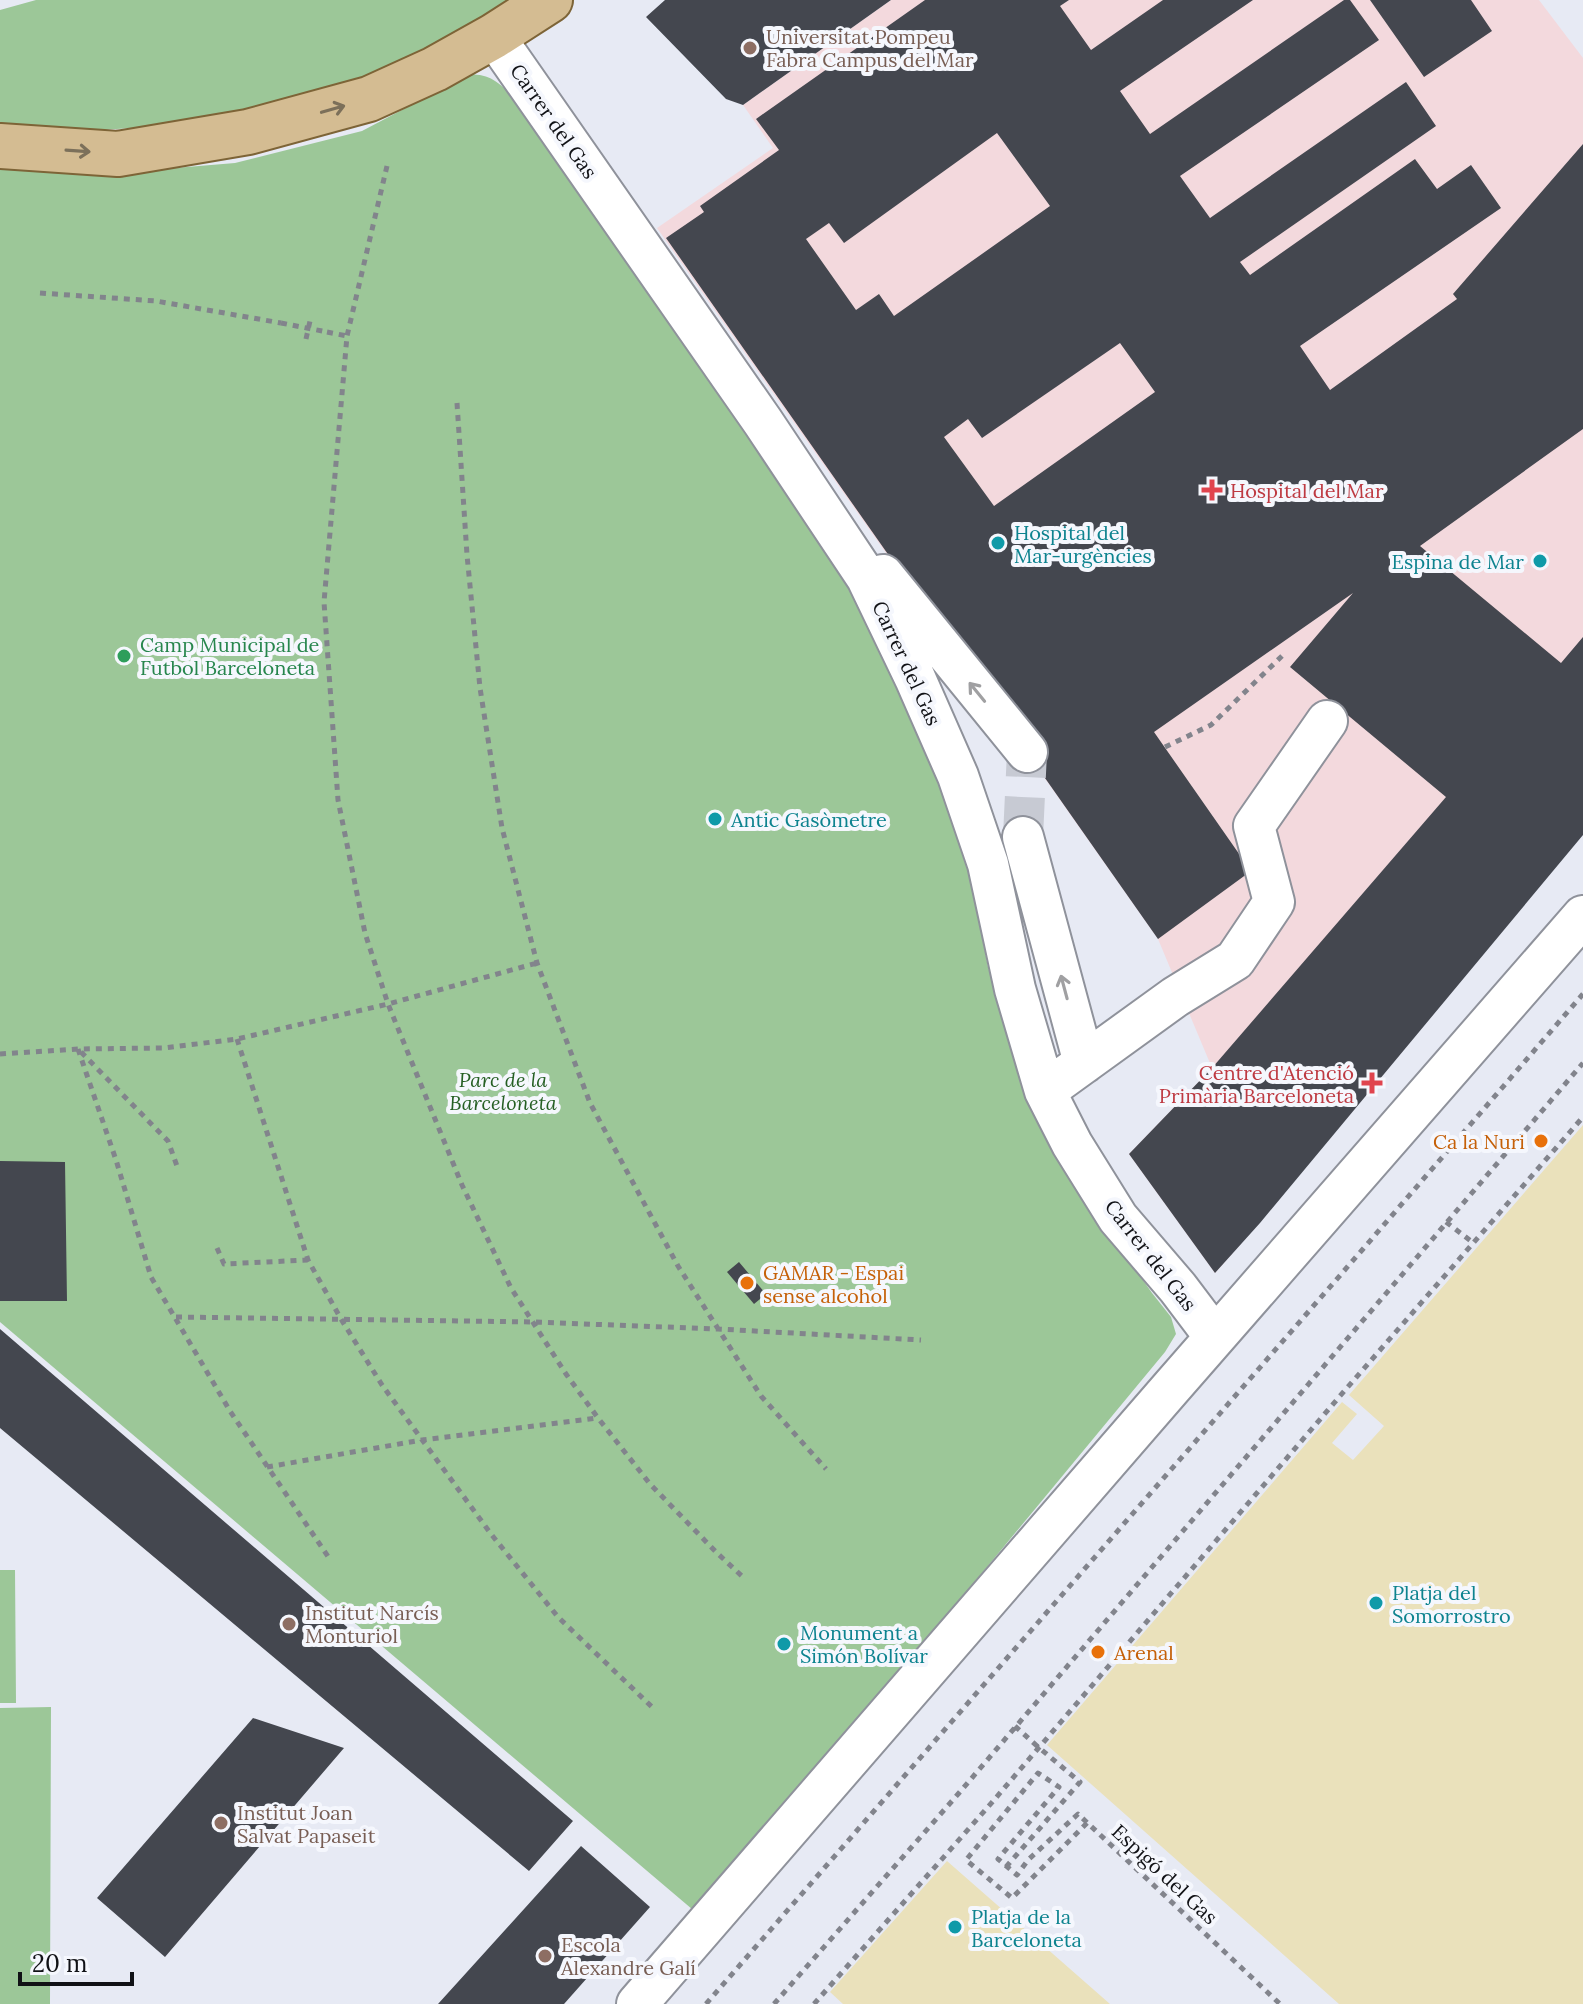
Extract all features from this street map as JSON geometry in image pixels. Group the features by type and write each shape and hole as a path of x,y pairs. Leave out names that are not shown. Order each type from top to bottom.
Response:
{"main road":[{"path":"0,146 118,154 248,132 369,99 435,69 550,0"}],"street":[{"name":"Carrer del Gas","path":"494,36 781,448 867,578 958,776 988,864 1015,989 1045,1091 1072,1144 1118,1218 1215,1337"},
{"path":"781,448 1027,752"},
{"path":"1045,1091 1175,997 1235,960 1274,902 1254,826 1327,721"},
{"path":"1023,837 1084,1063"},
{"path":"637,2004 1583,916"}],"path":[{"path":"387,166 347,336 324,602 338,800 365,933 388,1004 462,1185 511,1288 566,1374 650,1484 744,1578"},
{"path":"40,293 156,301 347,336"},
{"path":"306,339 310,321"},
{"path":"457,403 480,688 502,828 537,963 590,1103 678,1266 761,1396 826,1469"},
{"path":"1165,747 1211,725 1283,655"},
{"path":"0,1054 164,1048 237,1039 388,1004 537,963"},
{"path":"706,2004 1583,994"},
{"path":"237,1039 308,1260 382,1385 491,1534 558,1617 652,1707"},
{"path":"78,1049 168,1141 177,1166"},
{"path":"78,1049 151,1277 230,1411 329,1558"},
{"path":"774,2004 1583,1063"},
{"path":"814,2004 1583,1117"},
{"path":"1436,1287 1439,1279 1471,1241 1446,1222"},
{"path":"217,1248 224,1264 308,1260"},
{"path":"176,1317 533,1322 921,1340"},
{"path":"267,1467 422,1440 598,1418"},
{"path":"1015,1726 1080,1782 1006,1867 998,1859 1059,1787 1038,1773 966,1860 1012,1898 1087,1823"},
{"path":"994,1800 1037,1746"},
{"name":"Espigó del Gas","path":"1006,1867 1017,1875 1028,1860 1078,1814 1280,2004"}],"shaded area":[{"name":"Hospital del Mar","path":"891,0 1539,0 1583,58 1583,826 1215,1273 1129,1154 1212,1068 1158,939 657,228 773,148 743,105"}],"green space":[{"path":"36,0 513,0 427,52 330,91 246,112 150,127 66,132 0,125 0,10"},
{"name":"Parc de la Barceloneta","path":"459,74 490,78 514,97 852,587 941,783 969,871 988,967 1015,1061 1055,1154 1171,1317 1176,1334 1165,1352 699,1915 0,1322 0,163 127,172 235,163 362,131 438,91"},
{"path":"0,1570 15,1570 16,1703 0,1703"},
{"path":"51,1707 50,2004 0,2004 0,1708"}],"sand":[{"name":"Platja del Somorrostro","path":"1583,1125 1583,2004 1339,2004 1047,1745 1342,1402 1357,1414 1332,1443 1353,1460 1384,1426 1349,1395"},
{"name":"Platja de la Barceloneta","path":"947,1861 1110,2004 843,2004 830,1992"}],"building":[{"name":"Universitat Pompeu Fabra Campus del Mar","path":"665,0 891,0 743,105 726,99 646,17"},
{"name":"Hospital del Mar","path":"925,0 1069,0 1060,6 1091,50 1163,0 1253,0 1120,91 1150,134 1344,0 1350,0 1379,40 1180,176 1210,218 1406,82 1436,126 1240,262 1250,275 1415,159 1437,189 1471,165 1501,208 1300,346 1330,390 1457,299 1453,294 1583,144 1583,429 1420,546 1561,663 1583,637 1583,835 1215,1273 1129,1154 1212,1068 1446,797 1290,667 1353,593 1154,732 1251,871 1158,939 666,238 704,212 700,206 779,150 756,119","holes":["997,133 1050,206 894,316 879,294 856,310 806,239 829,223 844,243","1120,343 1155,392 994,506 944,437 968,419 982,438"]},
{"path":"1370,0 1471,0 1492,31 1424,77"},
{"path":"0,1161 65,1162 67,1301 0,1301"},
{"name":"GAMAR - Espai sense alcohol","path":"739,1262 766,1294 754,1304 727,1272"},
{"name":"Institut Narcís Monturiol","path":"0,1329 573,1821 529,1871 0,1428"},
{"name":"Institut Joan Salvat Papaseit","path":"253,1718 344,1748 165,1957 97,1898"},
{"name":"Escola Alexandre Galí","path":"581,1846 650,1907 564,2004 438,2004"}],"tunnel":[{"path":"1023,837 1027,752"}],"place":[{"name":"Universitat Pompeu Fabra Campus del Mar","path":"750,48"},
{"name":"Hospital del Mar","path":"1212,490"},
{"name":"Hospital del Mar-urgències","path":"998,543"},
{"name":"Espina de Mar","path":"1540,561"},
{"name":"Camp Municipal de Futbol Barceloneta","path":"124,656"},
{"name":"Antic Gasòmetre","path":"715,819"},
{"name":"Centre d'Atenció Primària Barceloneta","path":"1372,1083"},
{"name":"Ca la Nuri","path":"1541,1141"},
{"name":"GAMAR - Espai sense alcohol","path":"747,1283"},
{"name":"Platja del Somorrostro","path":"1376,1603"},
{"name":"Institut Narcís Monturiol","path":"289,1624"},
{"name":"Monument a Simón Bolívar","path":"784,1644"},
{"name":"Arenal","path":"1098,1652"},
{"name":"Institut Joan Salvat Papaseit","path":"221,1823"},
{"name":"Platja de la Barceloneta","path":"955,1927"},
{"name":"Escola Alexandre Galí","path":"545,1956"}]}
